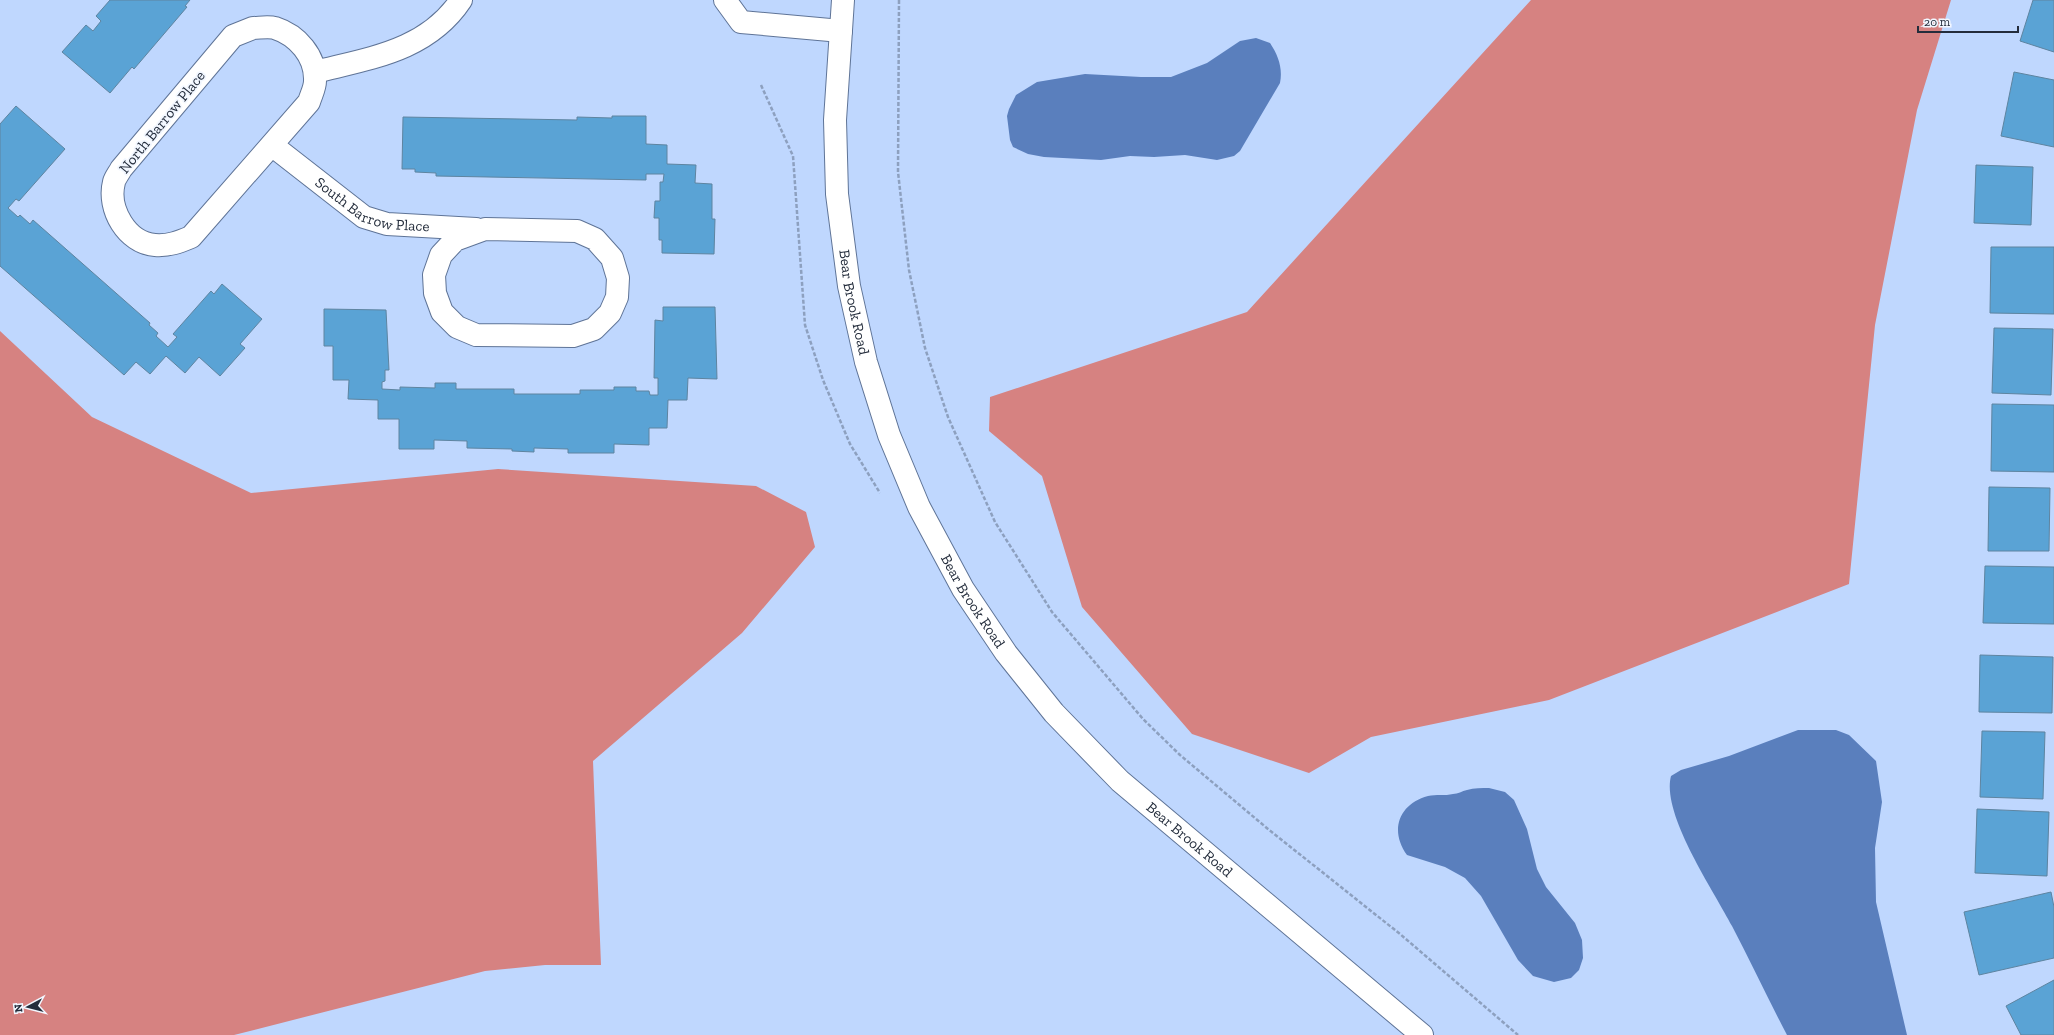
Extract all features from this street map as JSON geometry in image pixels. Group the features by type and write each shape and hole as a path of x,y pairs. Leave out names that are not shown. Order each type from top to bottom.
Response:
{"street":[{"path":"315,72 378,56 404,47 425,37 452,13 461,0"},
{"path":"725,0 741,22 841,31"},
{"name":"Bear Brook Road","path":"843,0 835,120 837,194 848,286 866,362 889,435 919,507 963,589 1006,653 1054,713 1120,780 1422,1035"},
{"name":"North Barrow Place","path":"253,28 274,28 293,36 308,52 315,72 315,82 310,102 273,146 191,237 173,245 154,245 135,237 120,222 113,202 114,182 121,169 233,36 253,28"},
{"name":"South Barrow Place","path":"273,146 364,217 387,224 485,229 577,231 595,239 612,258 618,278 617,297 610,313 594,329 573,336 476,335 458,327 442,312 435,293 434,275 441,255 455,240 485,229"}],"path":[{"path":"899,0 898,172 909,270 925,348 946,410 995,522 1052,612 1143,719 1180,755 1268,829 1400,934 1518,1035"},
{"path":"761,85 793,156 805,325 823,380 850,444 884,499"}],"shaded area":[{"path":"1531,0 1951,0 1917,110 1875,325 1849,584 1549,700 1371,737 1309,773 1192,734 1082,607 1042,476 989,431 990,397 1247,312"},
{"path":"0,331 92,417 251,493 498,469 756,486 806,512 815,547 742,633 593,761 601,965 545,965 485,971 234,1035 0,1035"}],"water":[{"path":"1256,38 1270,43 1275,52 1281,72 1280,83 1240,151 1234,156 1217,160 1185,155 1154,157 1130,156 1101,160 1044,157 1028,154 1013,147 1010,140 1007,116 1009,109 1016,95 1037,82 1085,74 1171,77 1207,63 1240,41"},
{"path":"1798,730 1836,730 1849,735 1876,761 1882,802 1875,848 1876,902 1907,1035 1787,1035 1732,926 1702,873 1681,831 1674,811 1670,792 1671,776 1681,770 1729,756"},
{"path":"1489,788 1505,792 1514,800 1527,829 1537,869 1546,887 1575,923 1582,940 1583,958 1579,970 1571,978 1554,982 1533,976 1518,960 1481,896 1465,878 1445,867 1407,855 1402,846 1398,827 1400,819 1410,805 1428,796 1450,795 1457,794 1465,790"}],"building":[{"path":"110,0 190,0 185,6 187,7 134,69 132,67 110,93 62,52 86,25 93,31 101,21 96,16"},
{"path":"2033,0 2054,0 2054,52 2020,41"},
{"path":"2014,72 2054,80 2054,147 2001,136"},
{"path":"16,106 65,149 19,201 16,199 8,208 18,217 20,215 30,224 33,220 150,323 149,325 158,333 156,336 168,347 177,337 173,334 211,291 214,294 222,284 262,319 240,344 245,348 220,376 199,357 185,373 166,356 150,374 136,362 124,375 0,266 0,124"},
{"path":"612,116 646,116 646,144 667,145 667,164 696,165 695,183 712,184 712,219 715,219 714,254 662,253 662,240 659,240 659,218 654,218 655,201 660,201 660,182 663,182 664,174 646,174 646,180 436,176 436,173 415,172 415,169 402,169 403,117 577,120 577,117 612,118"},
{"path":"1976,165 2033,167 2031,225 1974,223"},
{"path":"1991,247 2054,247 2054,314 1990,313"},
{"path":"663,307 715,307 717,379 688,378 687,400 668,400 667,428 649,428 649,445 614,444 614,453 568,453 568,449 534,448 534,452 512,451 512,449 467,448 467,441 434,440 434,449 399,449 399,419 378,419 378,400 348,399 349,380 333,380 333,346 324,346 324,309 386,310 389,370 385,370 385,381 382,382 382,389 400,390 400,387 435,388 435,383 456,383 456,389 514,389 514,394 580,394 580,390 614,390 614,387 636,387 636,391 649,391 650,395 658,395 658,378 654,378 655,320 663,321"},
{"path":"1994,328 2053,329 2051,395 1992,393"},
{"path":"1992,404 2054,405 2054,472 1991,471"},
{"path":"1989,487 2050,488 2049,551 1988,551"},
{"path":"1985,566 2054,567 2054,624 1983,623"},
{"path":"1980,655 2053,657 2052,713 1979,712"},
{"path":"1982,731 2045,732 2043,799 1980,797"},
{"path":"1977,809 2049,812 2047,876 1975,873"},
{"path":"2051,892 2054,907 2054,958 1979,975 1964,912"},
{"path":"2054,980 2054,1035 2021,1035 2006,1006"}]}
